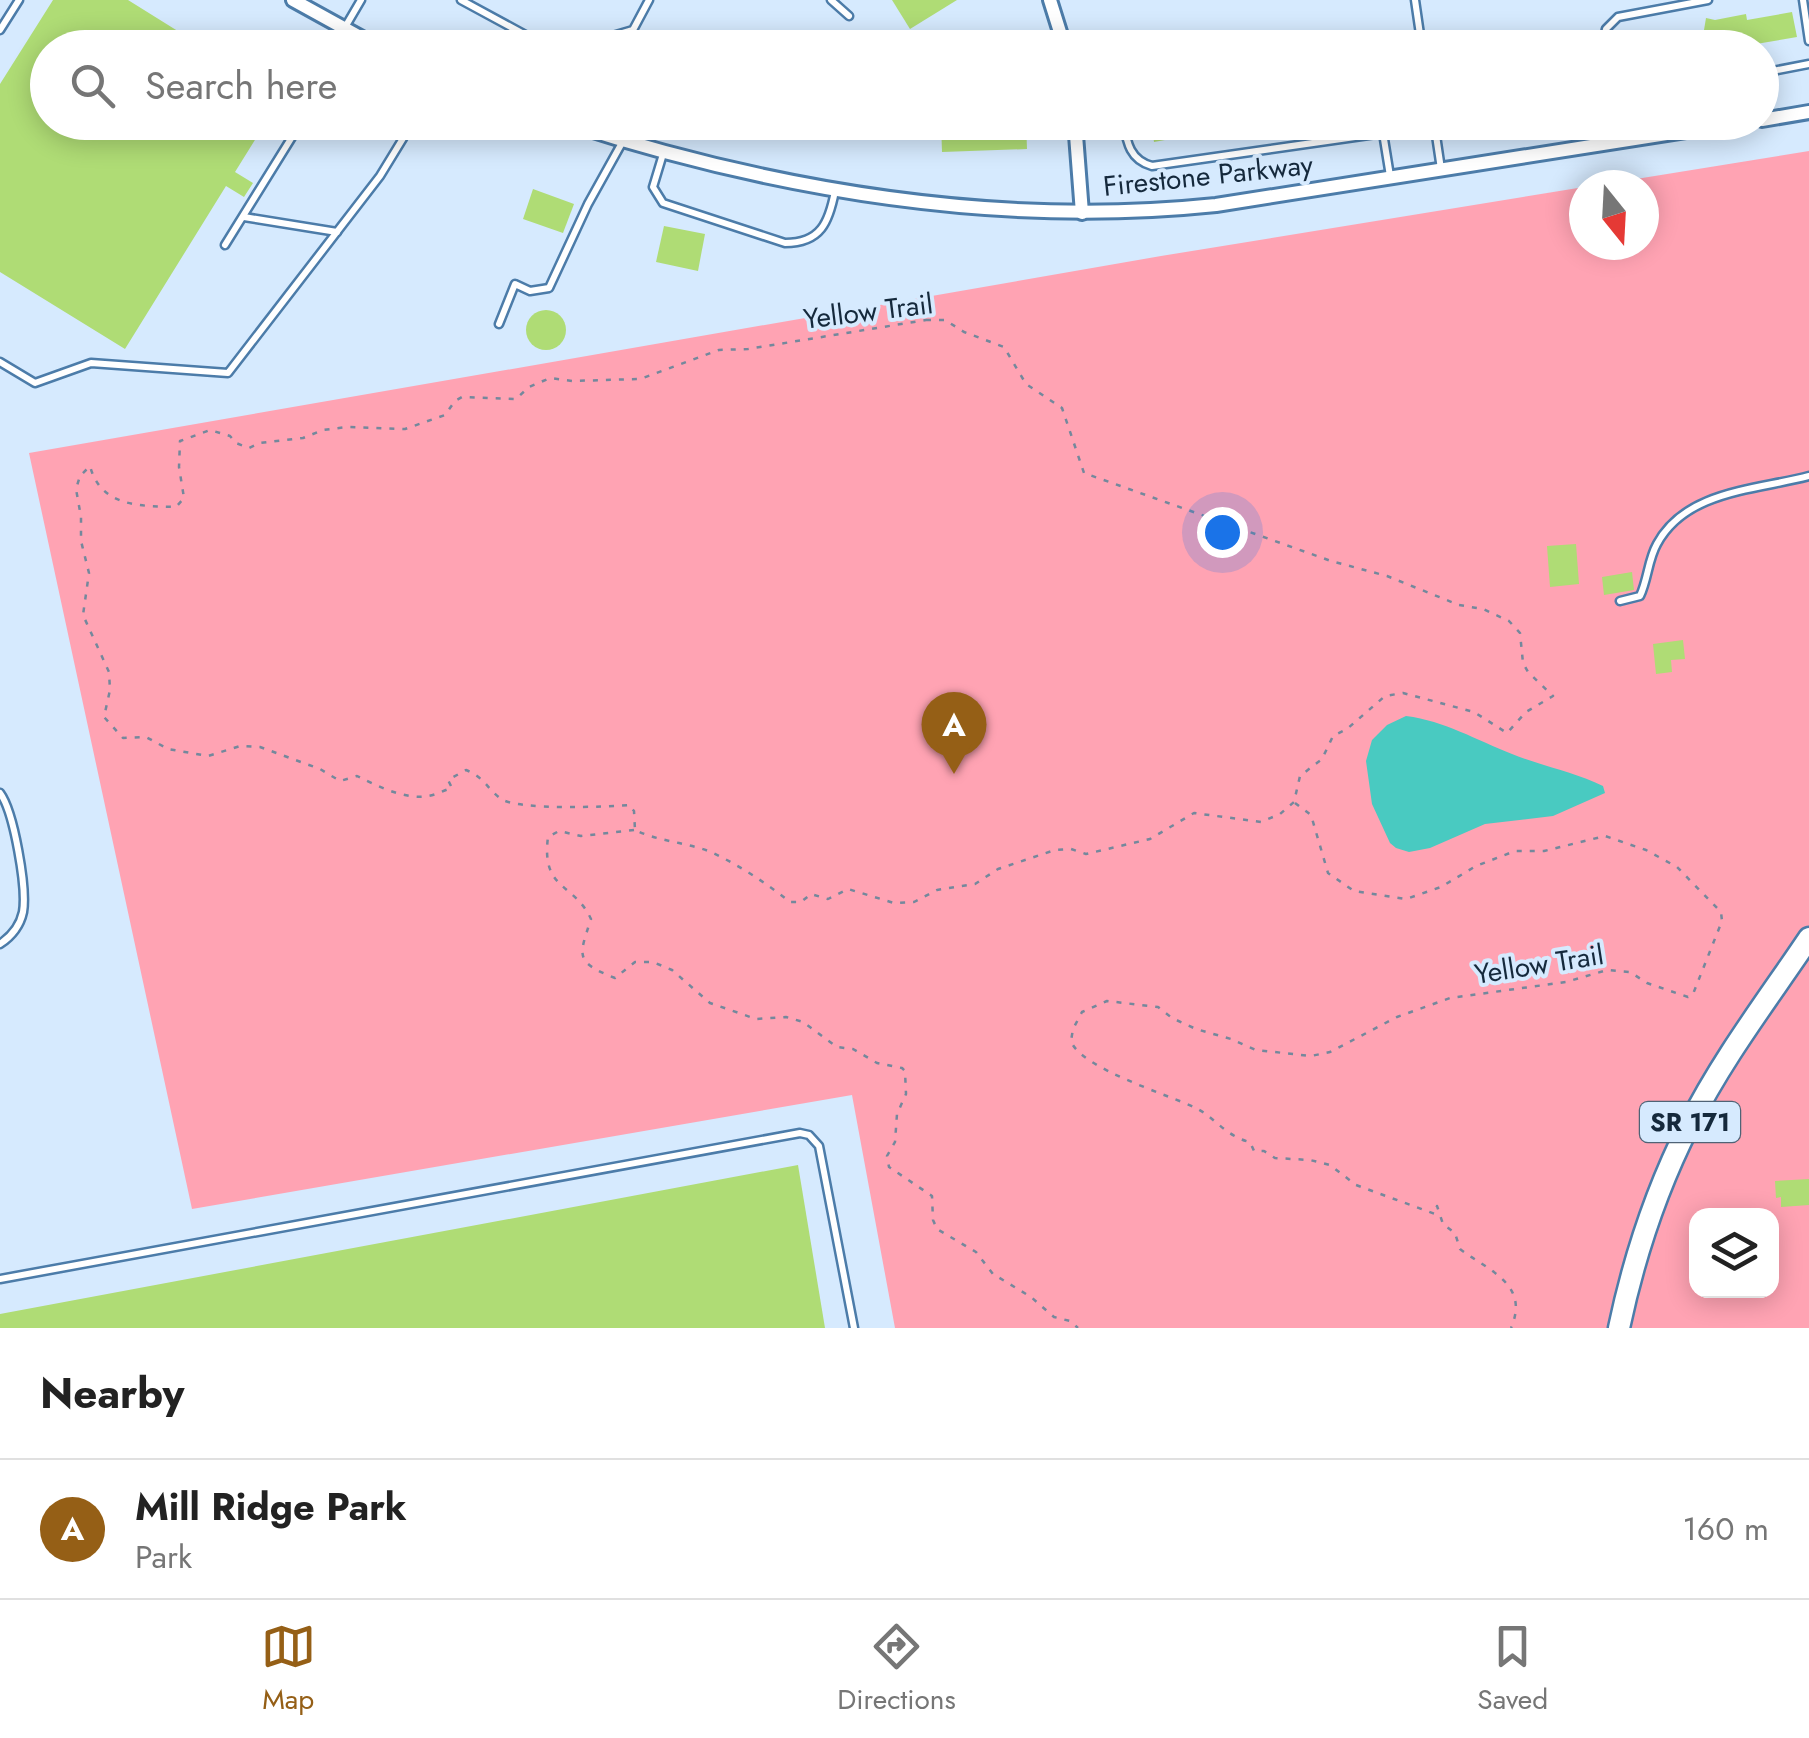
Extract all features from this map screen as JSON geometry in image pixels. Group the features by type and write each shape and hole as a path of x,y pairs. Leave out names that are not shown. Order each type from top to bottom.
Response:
{"main road":[{"name":"SR 171","path":"1619,1328 1644,1230 1689,1124 1716,1075 1809,938"}],"street":[{"path":"293,0 315,6 344,30"},
{"path":"1050,0 1059,30"},
{"path":"1779,117 1809,112"},
{"name":"Firestone Parkway","path":"617,140 746,175 834,191 933,204 1082,213 1156,212 1216,205 1629,140"},
{"path":"1076,140 1082,213"}],"lane":[{"path":"0,30 19,0"},
{"path":"344,30 361,0"},
{"path":"461,0 515,30"},
{"path":"633,30 650,0"},
{"path":"831,0 849,16"},
{"path":"1415,0 1419,30"},
{"path":"1606,30 1618,17 1708,0"},
{"path":"1803,0 1809,41"},
{"path":"1779,70 1809,64"},
{"path":"225,245 290,140"},
{"path":"0,362 35,383 91,363 228,373 380,176 402,140"},
{"path":"1128,140 1131,152 1143,164 1152,166 1334,140"},
{"path":"1384,140 1391,178"},
{"path":"1437,140 1441,170"},
{"path":"499,324 516,284 530,290 550,288 588,204 623,142"},
{"path":"663,154 653,188 663,203 785,243 802,242 823,230 834,191"},
{"path":"243,216 336,232"},
{"path":"1620,601 1634,599 1642,592 1656,546 1682,515 1726,495 1809,476"},
{"path":"0,793 9,811 24,896 18,925 0,944"},
{"path":"0,1278 800,1133 809,1135 819,1146 854,1328"}],"path":[{"name":"Yellow Trail","path":"635,830 634,811 629,805 567,805 552,809 515,804 500,798 485,780 466,770 448,780 452,788 426,797 382,789 357,776 340,782 320,768 260,747 240,746 208,756 168,750 146,737 118,735 104,717 110,672 83,615 89,573 75,496 83,472 90,466 100,489 113,500 176,507 184,498 180,441 210,430 250,448 260,442 303,438 323,430 405,429 445,415 455,400 462,397 516,399 528,387 550,378 640,378 667,372 720,350 842,335 892,324 945,320 964,332 1004,347 1026,384 1062,408 1081,466 1092,478 1331,561 1388,576 1508,621 1520,633 1528,672 1553,696 1526,712 1510,731 1501,732 1474,712 1403,693 1386,696 1333,736 1322,759 1300,776 1294,802 1311,815 1328,873 1354,891 1406,899 1441,887 1476,866 1515,851 1553,850 1597,836 1662,857 1721,912 1722,920 1693,994 1688,997 1647,983 1630,972 1607,970 1566,982 1450,998 1397,1016 1330,1052 1311,1056 1256,1050 1196,1029 1158,1007 1107,1001 1082,1012 1071,1042 1080,1055 1111,1074 1200,1111 1230,1134 1250,1142 1254,1151 1330,1165 1356,1185 1414,1208 1435,1214 1437,1206 1443,1224 1455,1233 1460,1249 1487,1264 1511,1288 1518,1307 1511,1328"},
{"path":"1078,1328 1070,1320 1054,1317 1021,1290 992,1274 976,1252 937,1229 933,1220 935,1201 930,1192 889,1167 887,1156 895,1142 897,1114 907,1091 902,1068 877,1063 853,1049 837,1046 804,1022 786,1017 756,1019 710,1003 678,974 653,962 636,962 615,978 588,966 583,958 582,939 591,918 583,905 553,879 547,856 548,838 559,831 581,836 635,830 656,840 711,852 752,878 770,884 790,902 801,902 811,894 828,898 848,889 904,904 945,887 974,884 998,869 1055,850 1071,849 1086,854 1150,838 1194,813 1261,822 1280,814 1294,802"}],"shaded area":[{"path":"1809,151 1809,1328 895,1328 852,1095 192,1209 29,453 1161,256 1569,189 1569,260 1659,260 1659,175"},
{"path":"1406,716 1447,727 1592,781 1603,786 1605,793 1553,816 1485,824 1430,848 1409,852 1396,848 1372,804 1366,761 1372,740 1387,725"}],"building":[{"path":"53,0 128,0 176,30 34,30"},
{"path":"892,0 957,0 910,29"},
{"path":"1792,12 1797,37 1779,40 1779,30 1704,30 1706,18 1746,14 1747,20"},
{"path":"30,36 30,140 255,140 235,172 253,183 244,197 226,186 125,349 0,272 0,84"},
{"path":"942,140 1027,140 1027,149 942,152"},
{"path":"533,189 574,204 563,233 523,219"},
{"path":"664,226 705,234 698,271 656,262"},
{"path":"546,310 560,316 566,330 560,344 546,350 532,344 526,330 532,316"},
{"path":"1576,544 1579,584 1550,587 1547,546"},
{"path":"1632,572 1634,590 1604,595 1602,577"},
{"path":"1683,640 1685,659 1671,660 1672,672 1656,674 1653,644"},
{"path":"798,1165 825,1328 0,1328 0,1314"},
{"path":"1809,1179 1809,1205 1781,1207 1775,1181"}],"place":[{"name":"Mill Ridge Park","path":"954,774"}]}
